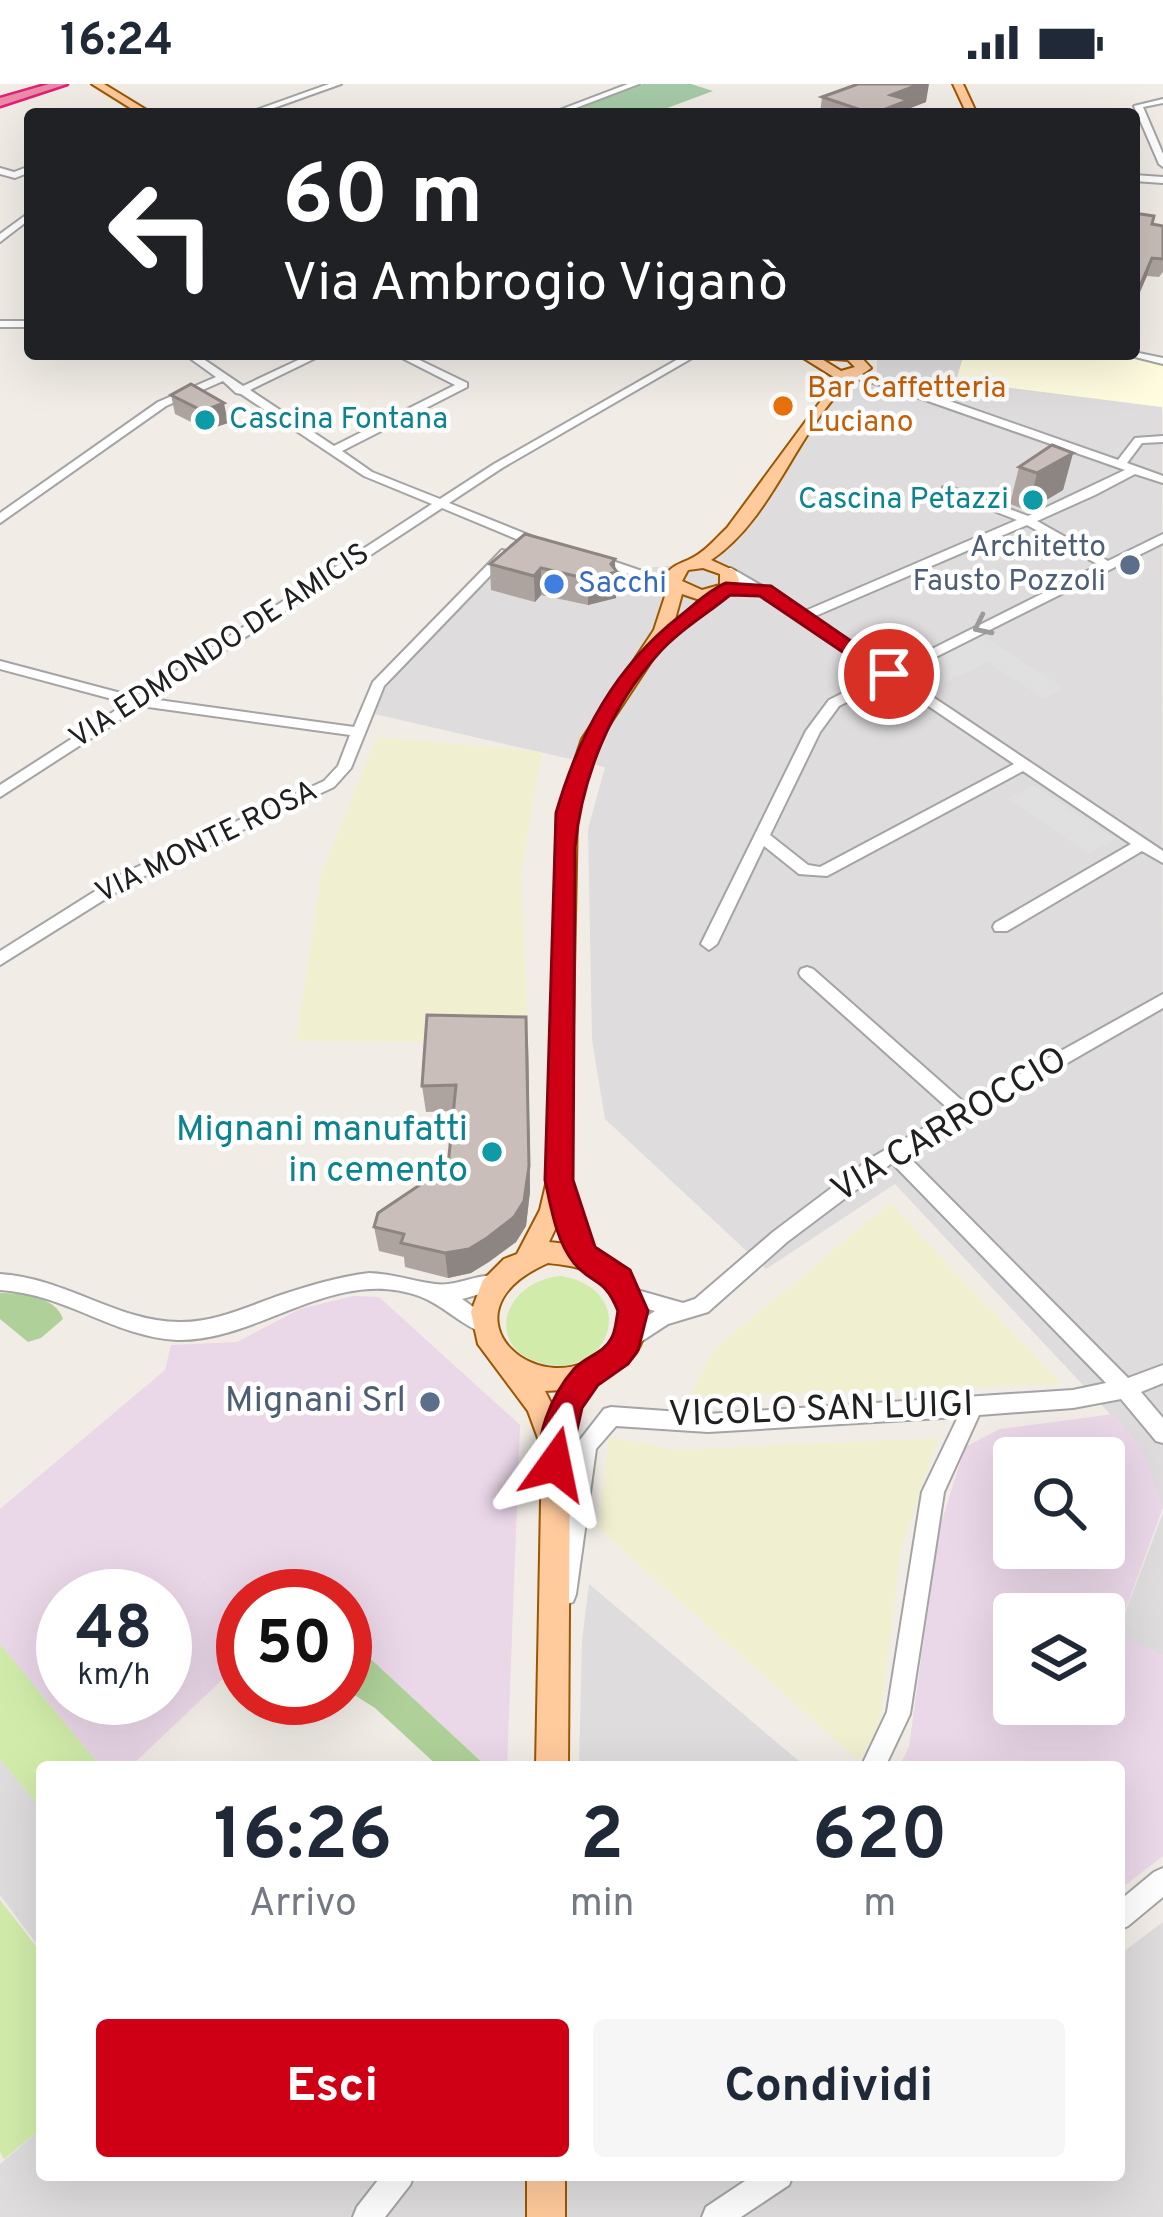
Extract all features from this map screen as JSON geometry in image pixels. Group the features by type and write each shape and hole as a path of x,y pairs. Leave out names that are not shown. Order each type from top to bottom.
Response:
{"highway":[{"path":"0,98 37,84"},
{"path":"0,98 61,84"}],"main road":[{"path":"97,84 138,108"},
{"path":"978,89 983,108"},
{"path":"815,415 828,388 823,360"},
{"path":"528,1257 552,1211 559,1180 567,813 591,740 652,648 671,612 681,576 727,538 815,415 858,367"},
{"path":"815,415 845,388 884,382"},
{"path":"652,648 723,580 727,538"},
{"path":"681,576 723,580"},
{"path":"681,576 691,594 723,580"},
{"path":"559,1180 570,1226 584,1256"},
{"path":"512,1368 549,1380 587,1375 604,1366 627,1341 633,1311 630,1296 604,1265 584,1256 547,1252 528,1257 494,1282 483,1310 483,1325 498,1356 539,1406 556,1450"},
{"path":"552,1761 556,1450 569,1402 587,1375"},
{"path":"546,2181 546,2217"}],"street":[{"path":"267,108 337,84"},
{"path":"569,108 634,84"},
{"path":"1140,111 1163,164"},
{"path":"0,238 24,220"},
{"path":"197,360 368,473 561,550"},
{"path":"240,391 307,360"},
{"path":"334,451 463,385 411,360"},
{"name":"VIA EDMONDO DE AMICIS","path":"0,792 440,503 684,360"},
{"path":"858,367 884,382 1163,480"},
{"path":"0,520 162,404 221,378"},
{"path":"804,616 1091,493 1127,467 1142,439 1163,439"},
{"path":"947,489 1025,519 1107,565"},
{"name":"VIA MONTE ROSA","path":"0,959 129,877 329,784 344,768 383,679 522,537"},
{"path":"727,538 733,567 745,580 1163,858"},
{"path":"709,944 823,714 842,697 1163,538"},
{"path":"580,555 681,576"},
{"path":"723,580 745,580"},
{"path":"723,580 764,590"},
{"path":"0,665 136,701 358,732"},
{"path":"761,836 804,870 822,872 1022,765"},
{"path":"1001,926 1142,844"},
{"path":"807,973 966,1114"},
{"name":"VIA CARROCCIO","path":"627,1341 649,1323 691,1311 850,1181 1163,1000"},
{"path":"895,1154 1163,1434"},
{"path":"0,1282 40,1285 109,1313 173,1331 216,1327 358,1278 460,1292 494,1282"},
{"path":"424,1290 483,1325"},
{"path":"630,1296 691,1311"},
{"name":"VICOLO SAN LUIGI","path":"554,1608 567,1586 583,1460 595,1430 611,1416 708,1423 973,1407 1124,1389 1163,1374"},
{"path":"876,1761 898,1714 933,1492 973,1407"},
{"path":"1125,1912 1163,1881"},
{"path":"367,2217 395,2181"},
{"path":"716,2217 769,2181"}],"shaded area":[{"path":"877,360 962,360 957,381 1162,407 1163,1507 1140,1446 895,1184 766,1269 605,1119 592,1040 588,829 605,767 366,712 462,597 522,537 634,569 689,564 744,513 848,380 877,374"},
{"path":"962,360 1140,360 1163,364 1163,415 1162,407 956,381"},
{"path":"981,635 1063,690 1043,698 988,662 927,691 907,680 911,668"},
{"path":"1033,785 1115,839 1089,854 1008,799"},
{"path":"353,1296 379,1297 520,1425 507,1761 481,1761 372,1660 372,1569 216,1569 216,1686 192,1708 192,1569 36,1569 36,1688 0,1644 0,1509 165,1370 171,1345 237,1342 300,1309"},
{"path":"1114,1414 1141,1446 1163,1507 1125,1611 1125,1593 993,1593 993,1725 1125,1725 1125,1637 1163,1656 1163,1856 1125,1885 1125,1761 902,1761 909,1747 939,1530 965,1447 1000,1429"},
{"path":"1163,1513 1163,1656 1125,1638 1125,1613"},
{"path":"589,1584 799,1761 579,1761 582,1640"},
{"path":"67,1725 174,1725 136,1761 96,1761"},
{"path":"0,1759 36,1803 36,1943 0,1895"},
{"path":"1163,1922 1163,2217 0,2217 0,2164 36,2133 36,2181 1125,2181 1125,1950"}],"green space":[{"path":"643,84 691,84 713,91 667,108 574,108"},
{"path":"377,737 542,752 521,872 528,1043 296,1041 322,872"},
{"path":"890,1203 1062,1384 690,1397 713,1350"},
{"path":"561,1276 585,1284 601,1297 608,1330 588,1358 546,1364 526,1357 513,1345 507,1317 524,1290"},
{"path":"0,1293 45,1301 63,1319 41,1338 28,1342 0,1319"},
{"path":"609,1437 677,1450 938,1438 901,1549 879,1727 859,1761 598,1528"},
{"path":"0,1644 36,1688 36,1725 67,1725 96,1761 36,1761 36,1803 0,1759"},
{"path":"372,1660 481,1761 432,1761 375,1708"},
{"path":"0,1900 36,1946 36,2133 4,2159 0,2152"}],"building":[{"path":"858,84 920,84 891,95 909,100 888,108 855,108 822,97"},
{"path":"1140,214 1154,216 1152,224 1163,226 1163,259 1152,258 1140,286"},
{"path":"191,384 224,403 203,411 171,395"},
{"path":"1052,445 1073,453 1037,473 1019,467"},
{"path":"525,534 615,559 611,564 617,572 588,579 541,568 534,576 490,564"},
{"name":"Mignani manufatti in cemento","path":"427,1015 526,1017 529,1166 524,1201 514,1217 487,1238 469,1249 445,1253 401,1243 404,1234 374,1227 378,1213 448,1166 456,1085 422,1086"}],"place":[{"name":"Bar Caffetteria Luciano","path":"783,406"},
{"name":"Cascina Fontana","path":"205,420"},
{"name":"Cascina Petazzi","path":"1033,500"},
{"name":"Architetto Fausto Pozzoli","path":"1130,565"},
{"name":"Sacchi","path":"554,584"},
{"name":"Mignani manufatti in cemento","path":"492,1152"},
{"name":"Mignani Srl","path":"430,1402"}],"route":[{"path":"555,1464 558,1433 569,1402 587,1375 617,1355 627,1341 633,1311 620,1279 584,1256 570,1226 559,1180 564,847 567,813 583,758 617,694 652,648 726,589 764,590 889,674"}]}
